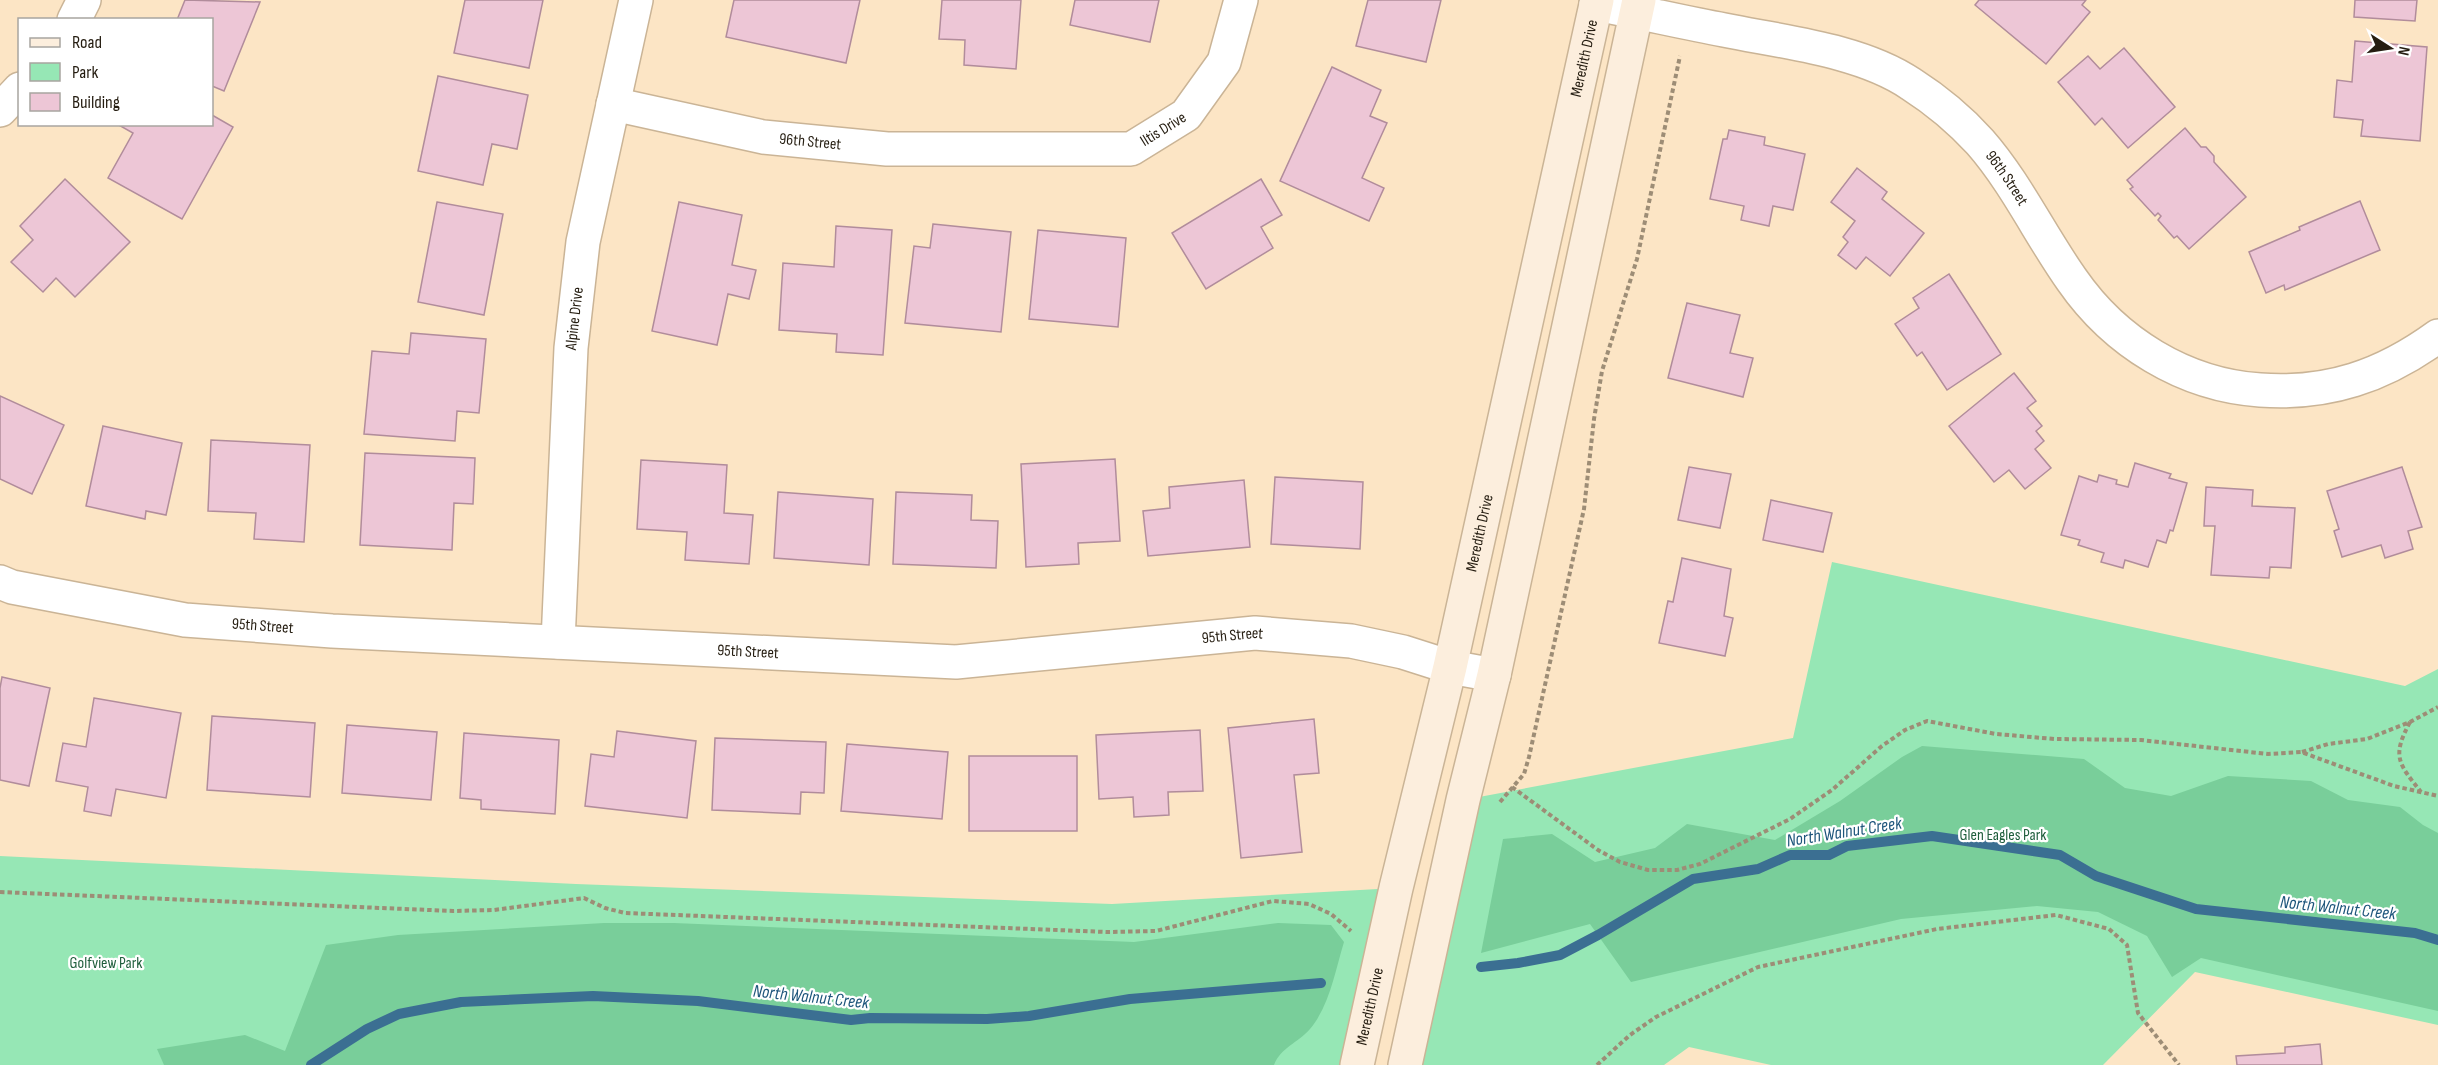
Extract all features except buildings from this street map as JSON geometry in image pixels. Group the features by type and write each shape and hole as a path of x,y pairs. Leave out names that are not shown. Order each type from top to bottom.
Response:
{"main road":[{"name":"Meredith Drive","path":"1357,1065 1396,888 1450,667 1597,2"},
{"path":"1405,1065 1463,800 1494,675 1638,6"}],"street":[{"path":"75,18 84,0"},
{"name":"Alpine Drive","path":"558,642 571,348 583,242 636,0"},
{"name":"Iltis Drive","path":"1011,147 1131,149 1185,115 1224,62 1241,0"},
{"name":"96th Street","path":"1597,2 1638,6 1687,23 1822,49 1866,63 1909,82 1946,110 1980,142 2007,179 2072,281 2103,318 2138,347 2180,371 2237,388 2282,392 2325,388 2372,375 2413,354 2438,336"},
{"path":"0,110 18,91"},
{"name":"96th Street","path":"613,104 763,136 887,148 1011,147"},
{"name":"95th Street","path":"0,582 12,587 185,620 332,631 956,662 1255,633 1351,641 1403,652 1450,667 1494,675"}],"path":[{"path":"1687,23 1637,260 1602,371 1584,509 1529,757 1524,774 1512,788 1598,850 1620,862 1648,870 1677,870 1700,864 1790,819 1832,790 1882,746 1905,730 1927,721 1996,735 2055,739 2141,740 2268,754 2301,752 2328,744 2367,739 2410,722 2438,707"},
{"path":"2410,722 2400,740 2400,766 2421,792"},
{"path":"2301,752 2394,786 2438,795"},
{"path":"0,892 453,911 494,910 585,898 605,908 625,913 1107,932 1156,931 1272,901 1309,904 1331,914 1354,934"},
{"path":"1597,1065 1630,1035 1656,1017 1758,967 1937,929 2056,915 2109,928 2127,945 2138,1013 2179,1065"}],"green space":[{"name":"Glen Eagles Park","path":"1832,562 2405,686 2438,669 2438,1025 2195,972 2103,1065 1771,1065 1689,1047 1664,1065 1405,1065 1463,800 1793,738"},
{"path":"1922,746 2084,759 2125,788 2171,796 2228,776 2311,781 2348,800 2400,807 2423,825 2438,833 2438,1011 2201,958 2172,977 2147,936 2098,912 2037,906 1901,919 1631,982 1590,924 1481,953 1503,839 1552,834 1595,862 1655,848 1687,824 1775,840 1840,801 1902,757"},
{"name":"Golfview Park","path":"0,856 576,884 1112,904 1396,888 1357,1065 0,1065"},
{"path":"604,923 674,923 1134,942 1278,923 1331,925 1344,942 1331,987 1317,1020 1305,1034 1285,1049 1274,1065 164,1065 157,1049 245,1035 285,1051 326,945 398,935"}],"waterway":[{"name":"North Walnut Creek","path":"1481,967 1560,955 1693,879 1758,869 1790,855 1829,855 1847,846 1932,836 2060,855 2096,876 2196,909 2415,933 2438,940"},
{"name":"North Walnut Creek","path":"311,1065 367,1029 399,1014 461,1002 593,996 698,1001 851,1020 870,1018 987,1019 1029,1016 1130,999 1321,983"}]}
